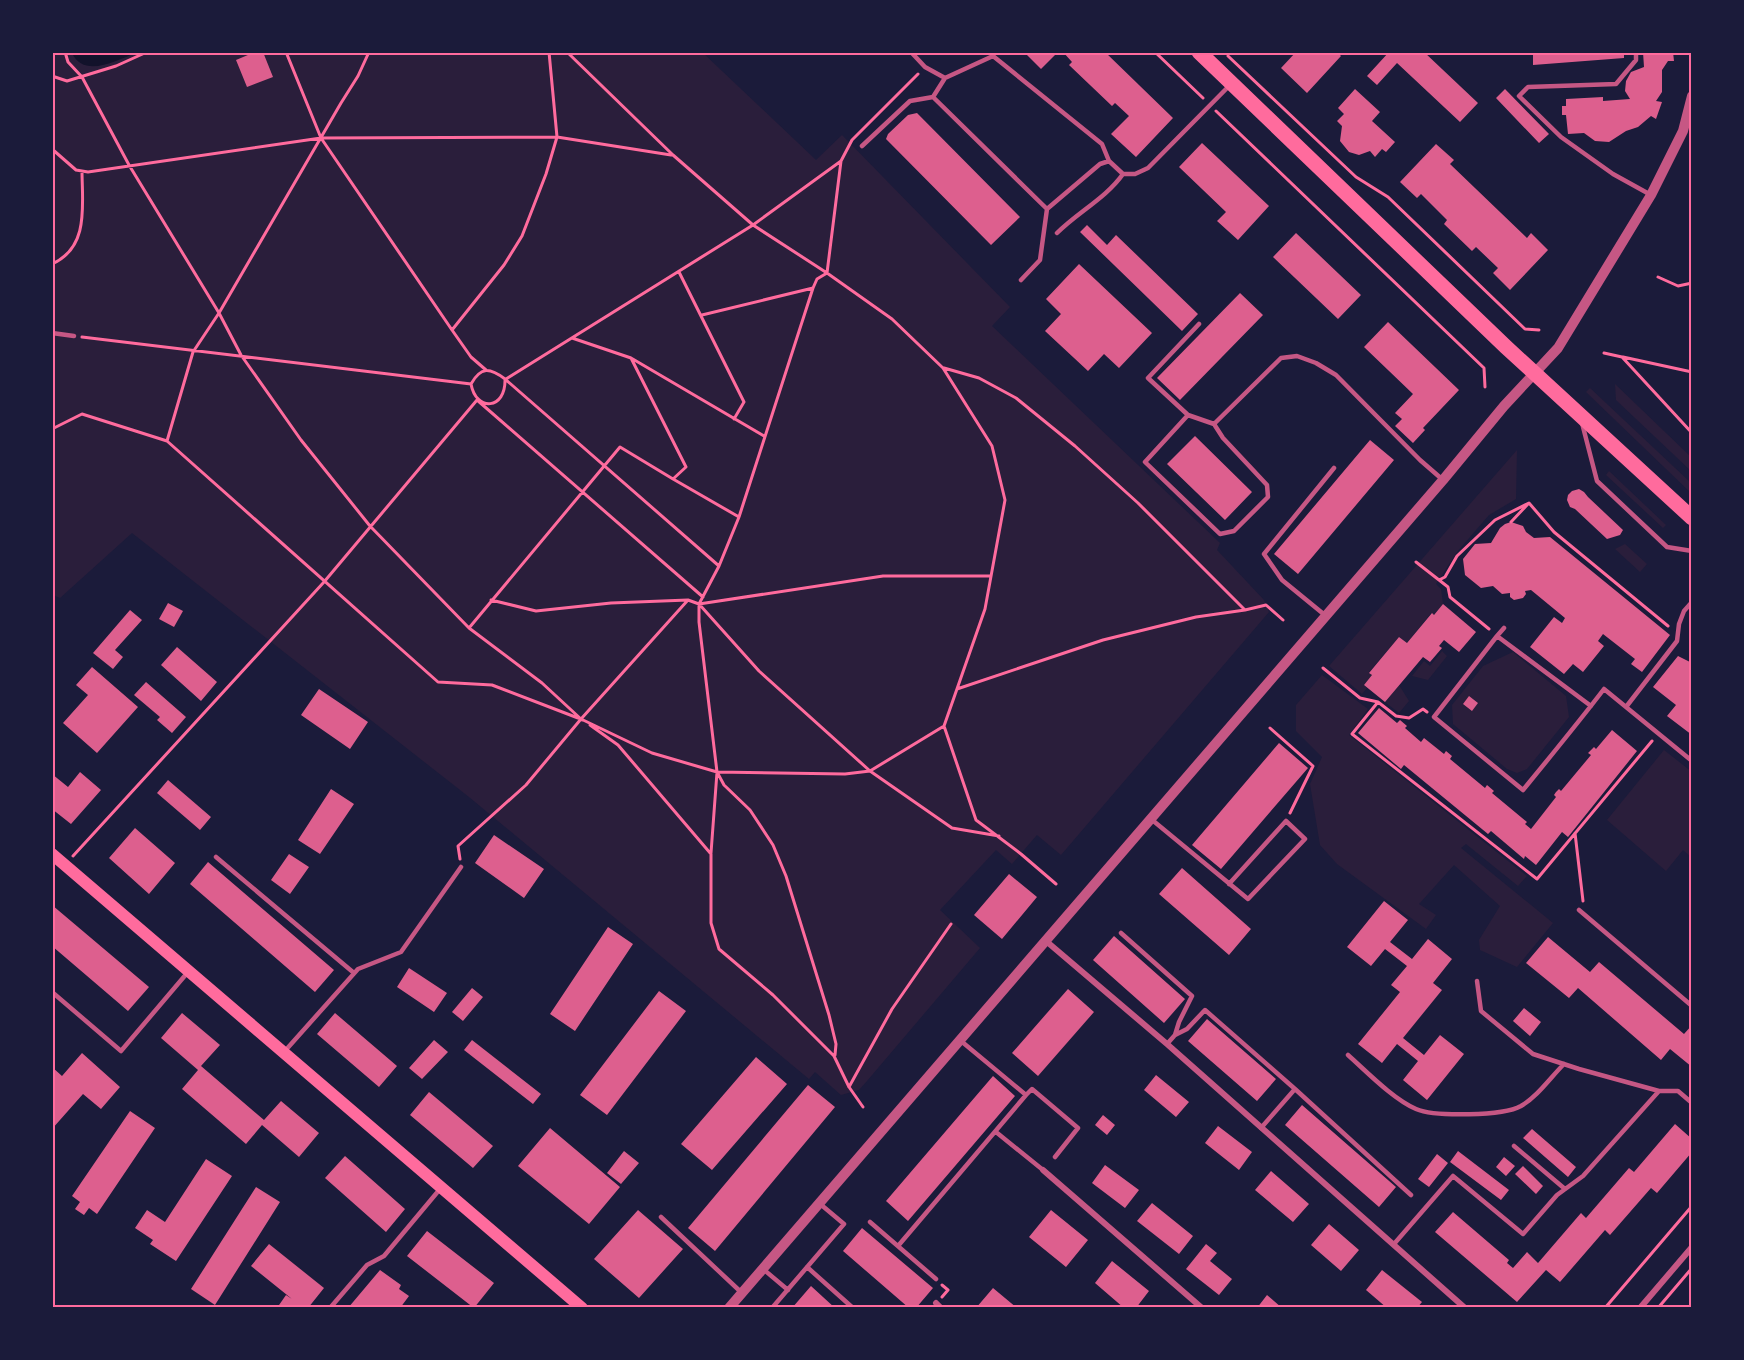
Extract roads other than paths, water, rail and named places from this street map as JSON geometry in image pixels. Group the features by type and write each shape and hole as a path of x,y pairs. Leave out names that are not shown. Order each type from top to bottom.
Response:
{"main road":[{"path":"1199,52 1535,374 1692,518"},
{"path":"52,854 582,1308"}],"street":[{"path":"729,1308 1443,480 1504,406 1558,348 1651,195 1683,131 1692,96"},
{"path":"1046,941 1167,1044 1465,1308"},
{"path":"1043,1170 1202,1308"},
{"path":"1641,1308 1692,1247"}],"lane":[{"path":"911,52 926,67 945,78"},
{"path":"1636,52 1636,60 1616,84 1528,87 1519,96 1570,144 1613,174 1651,195"},
{"path":"862,146 910,101 933,97 945,78 995,54 1102,144 1109,160 1124,174 1135,174 1148,168 1232,84"},
{"path":"933,97 1047,209"},
{"path":"1021,280 1040,260 1047,209 1100,164 1109,160"},
{"path":"1057,233 1072,218 1113,189 1124,174"},
{"path":"1188,415 1145,462 1220,534 1234,531 1268,497 1268,485 1223,438 1214,424 1188,415 1148,378 1199,324"},
{"path":"52,333 74,336"},
{"path":"1214,424 1281,358 1297,356 1316,363 1336,375 1420,460 1443,480"},
{"path":"1580,415 1597,481 1666,547 1692,551"},
{"path":"1326,615 1282,580 1263,554 1334,468"},
{"path":"1626,707 1677,641 1684,611 1692,602"},
{"path":"1504,628 1434,717 1523,790 1604,689 1692,761"},
{"path":"1497,636 1591,706"},
{"path":"1150,819 1229,884 1248,899 1305,839 1286,821 1229,884"},
{"path":"216,857 354,973"},
{"path":"284,1052 358,969 401,952 460,867"},
{"path":"1579,910 1692,1006"},
{"path":"1121,933 1192,996 1175,1035"},
{"path":"52,992 121,1050 189,970"},
{"path":"1477,981 1481,1011 1533,1054 1659,1090 1678,1091 1692,1103"},
{"path":"1167,1044 1175,1035 1187,1029 1205,1010 1411,1195"},
{"path":"960,1040 1026,1095"},
{"path":"1348,1055 1385,1088 1417,1110 1453,1114 1482,1114 1518,1108 1531,1100 1564,1064"},
{"path":"898,1246 1032,1089 1078,1128 1054,1156"},
{"path":"1261,1128 1295,1089"},
{"path":"1394,1244 1452,1176 1523,1234 1557,1195 1583,1176 1659,1090"},
{"path":"996,1132 1043,1170"},
{"path":"1514,1146 1565,1190"},
{"path":"330,1308 367,1265 384,1256 441,1187"},
{"path":"772,1308 844,1224 819,1203"},
{"path":"661,1217 742,1293"},
{"path":"870,1222 936,1280"},
{"path":"807,1267 853,1308"},
{"path":"763,1269 788,1290"}]}
